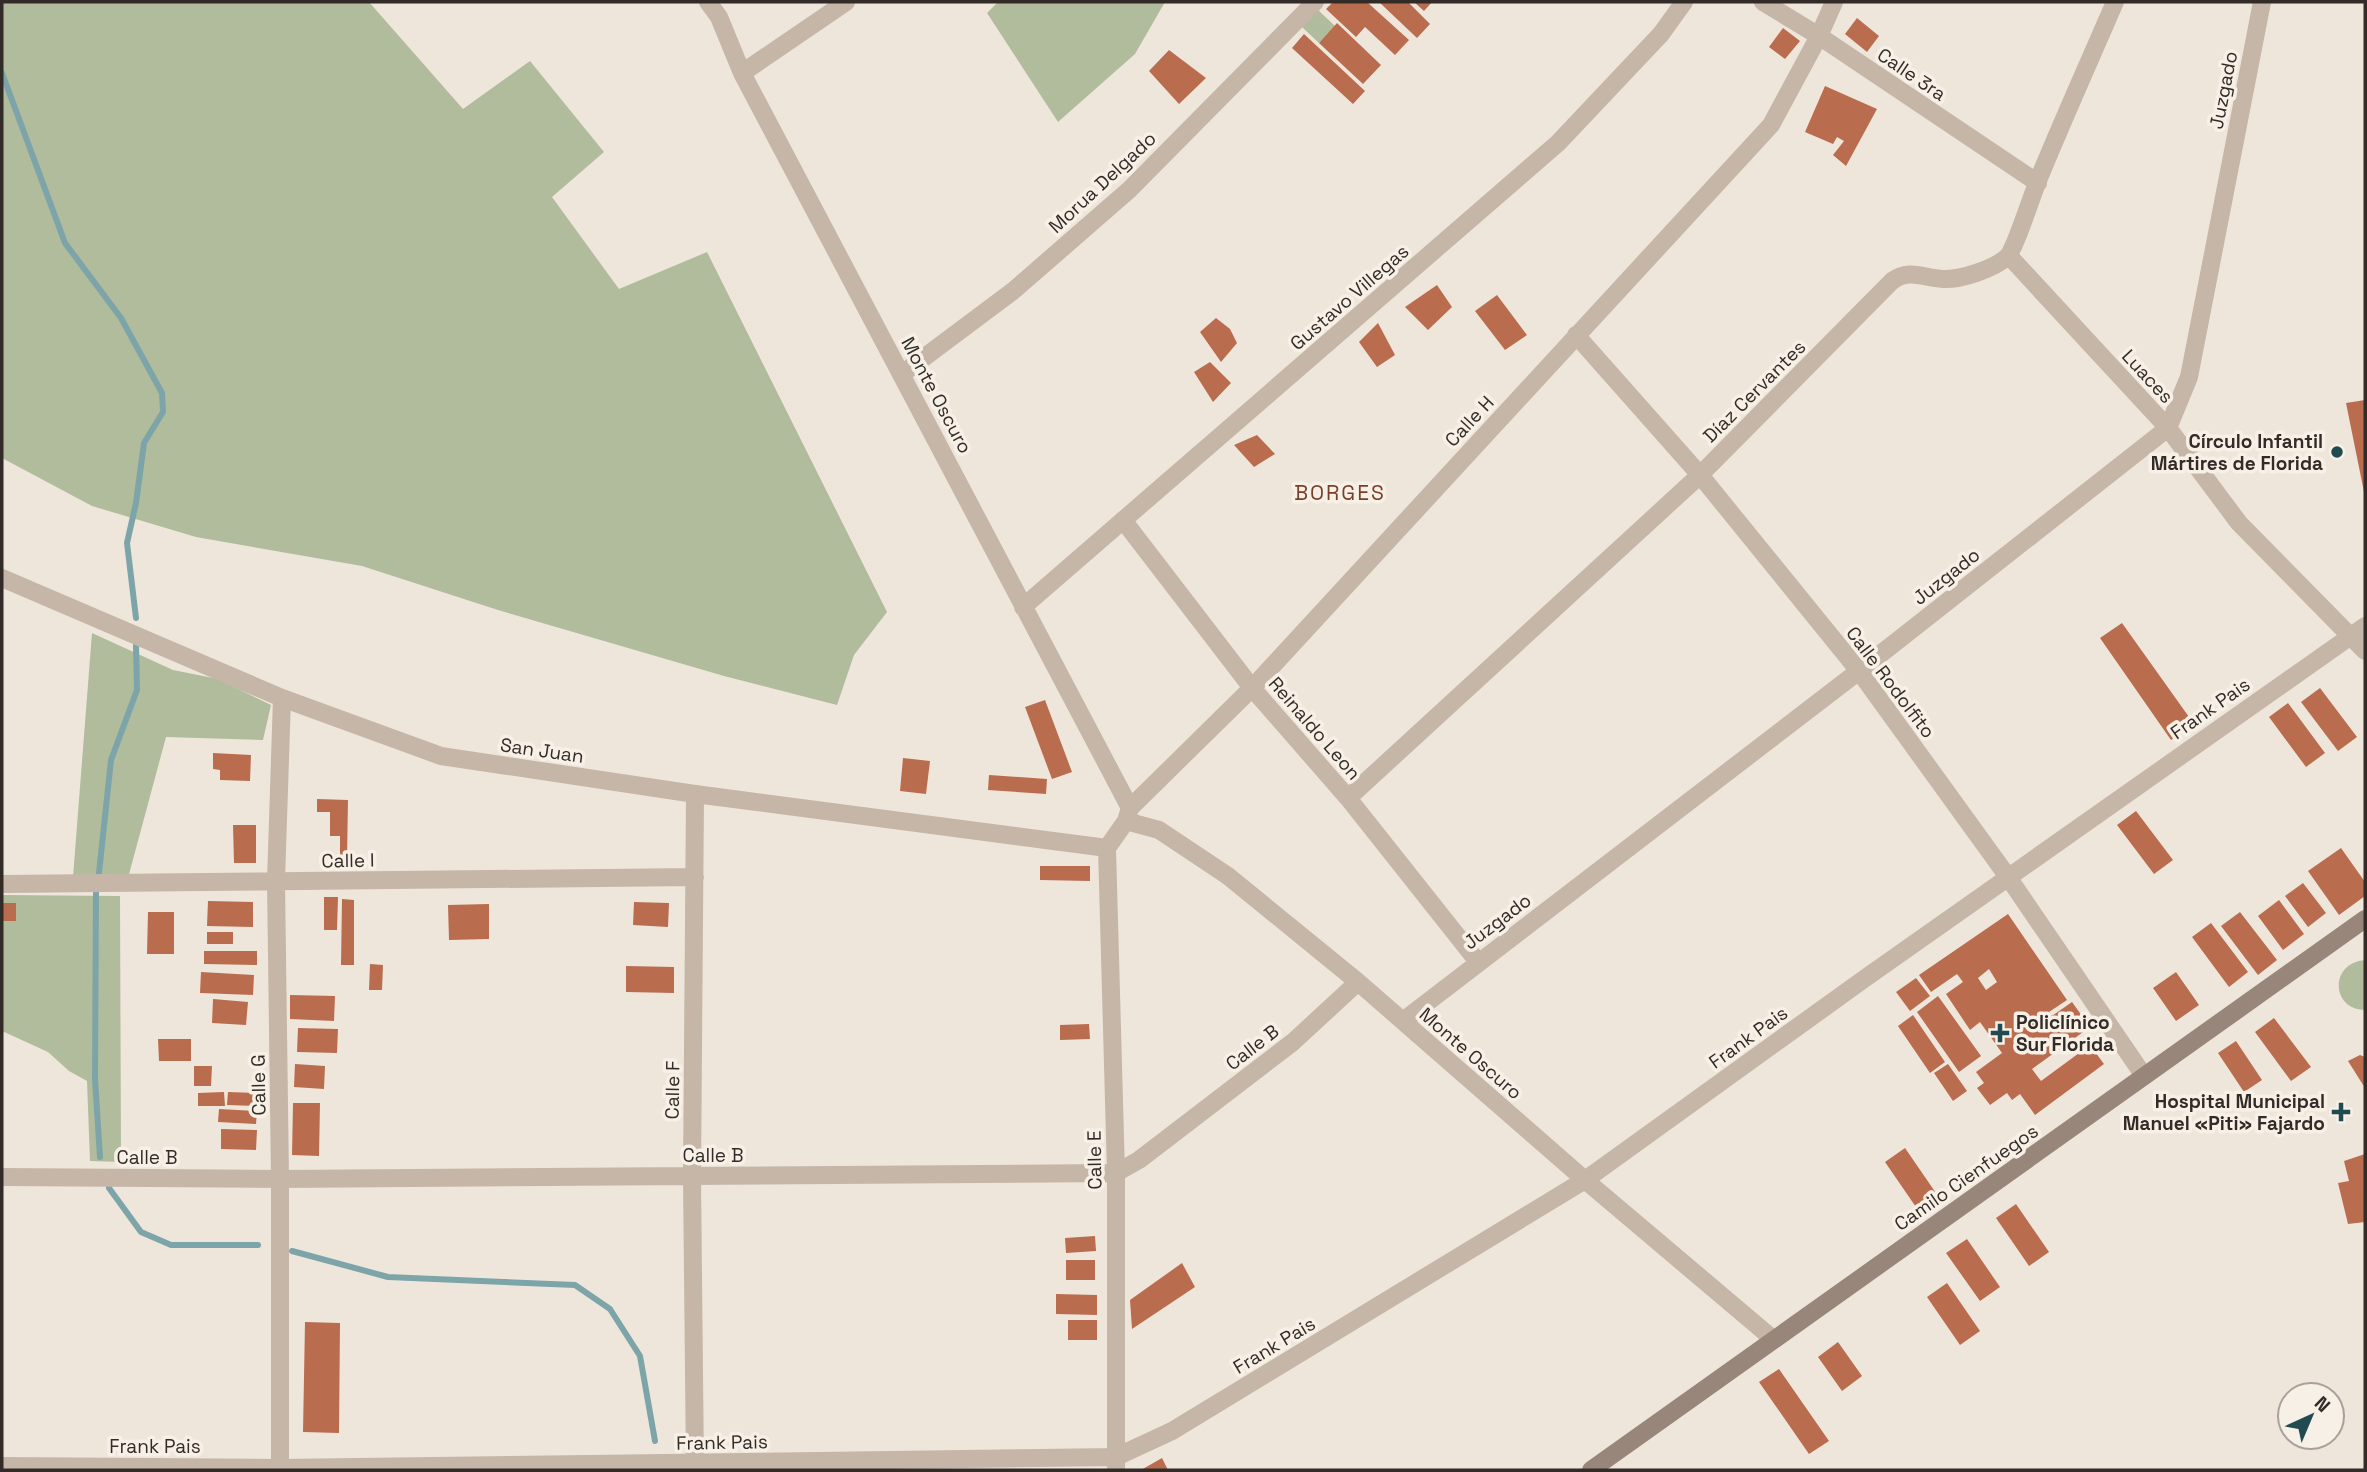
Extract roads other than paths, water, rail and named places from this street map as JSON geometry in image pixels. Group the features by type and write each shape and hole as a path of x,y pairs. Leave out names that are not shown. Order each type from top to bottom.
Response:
{"street":[{"name":"Monte Oscuro","path":"708,2 719,17 742,73 902,374 1128,814 1187,847 1228,876 1358,982 1773,1339"},
{"path":"742,73 846,2"},
{"name":"Morua Delgado","path":"902,374 1013,291 1129,190 1315,2"},
{"name":"Gustavo Villegas","path":"1023,607 1558,144 1661,34 1684,2"},
{"name":"Calle 3ra","path":"1763,2 1819,36 2038,183"},
{"name":"Calle H","path":"1108,848 1128,814 1252,688 1771,125 1819,36 1834,2"},
{"path":"2008,256 2115,2"},
{"name":"Juzgado","path":"1403,1021 1859,671 2168,428 2189,377 2262,2"},
{"name":"Luaces","path":"2008,256 2168,428 2239,523 2287,574 2358,630 2365,651"},
{"name":"Díaz Cervantes","path":"1349,798 1700,475 1900,275 1909,273 1944,279 1963,276 1982,271 2008,256"},
{"name":"Calle Rodolfito","path":"1576,335 1700,475 1859,671 2008,877 2144,1076"},
{"name":"Reinaldo Leon","path":"1123,520 1252,688 1349,798 1478,962"},
{"name":"San Juan","path":"2,578 282,698 441,756 695,794 1108,848"},
{"name":"Frank Pais","path":"2,1466 280,1469 1116,1464 1585,1180 2358,630"},
{"name":"Calle G","path":"280,1469 276,881 282,698"},
{"name":"Calle F","path":"695,794 692,1177 695,1467"},
{"name":"Calle E","path":"1108,848 1116,1173 1116,1464"},
{"name":"Calle I","path":"2,884 695,877"},
{"name":"Camilo Cienfuegos","path":"1591,1470 2365,919"},
{"name":"Calle B","path":"2,1177 280,1179 1116,1173 1139,1160 1293,1042 1358,982"}],"waterway":[{"path":"2,73 65,243 121,318 162,393 163,412 144,443 136,503 127,543 136,618"},
{"path":"99,873 111,760 137,690 136,645"},
{"path":"96,891 95,1079 100,1157"},
{"path":"109,1188 141,1232 171,1245 258,1245"},
{"path":"292,1251 388,1277 575,1285 610,1309 640,1356 655,1441"}],"place":[{"name":"Círculo Infantil Mártires de Florida","path":"2337,452"},
{"name":"Policlínico Sur Florida","path":"2000,1033"},
{"name":"Hospital Municipal Manuel «Piti» Fajardo","path":"2341,1112"}],"district":[{"name":"BORGES","path":"1340,493"}]}
